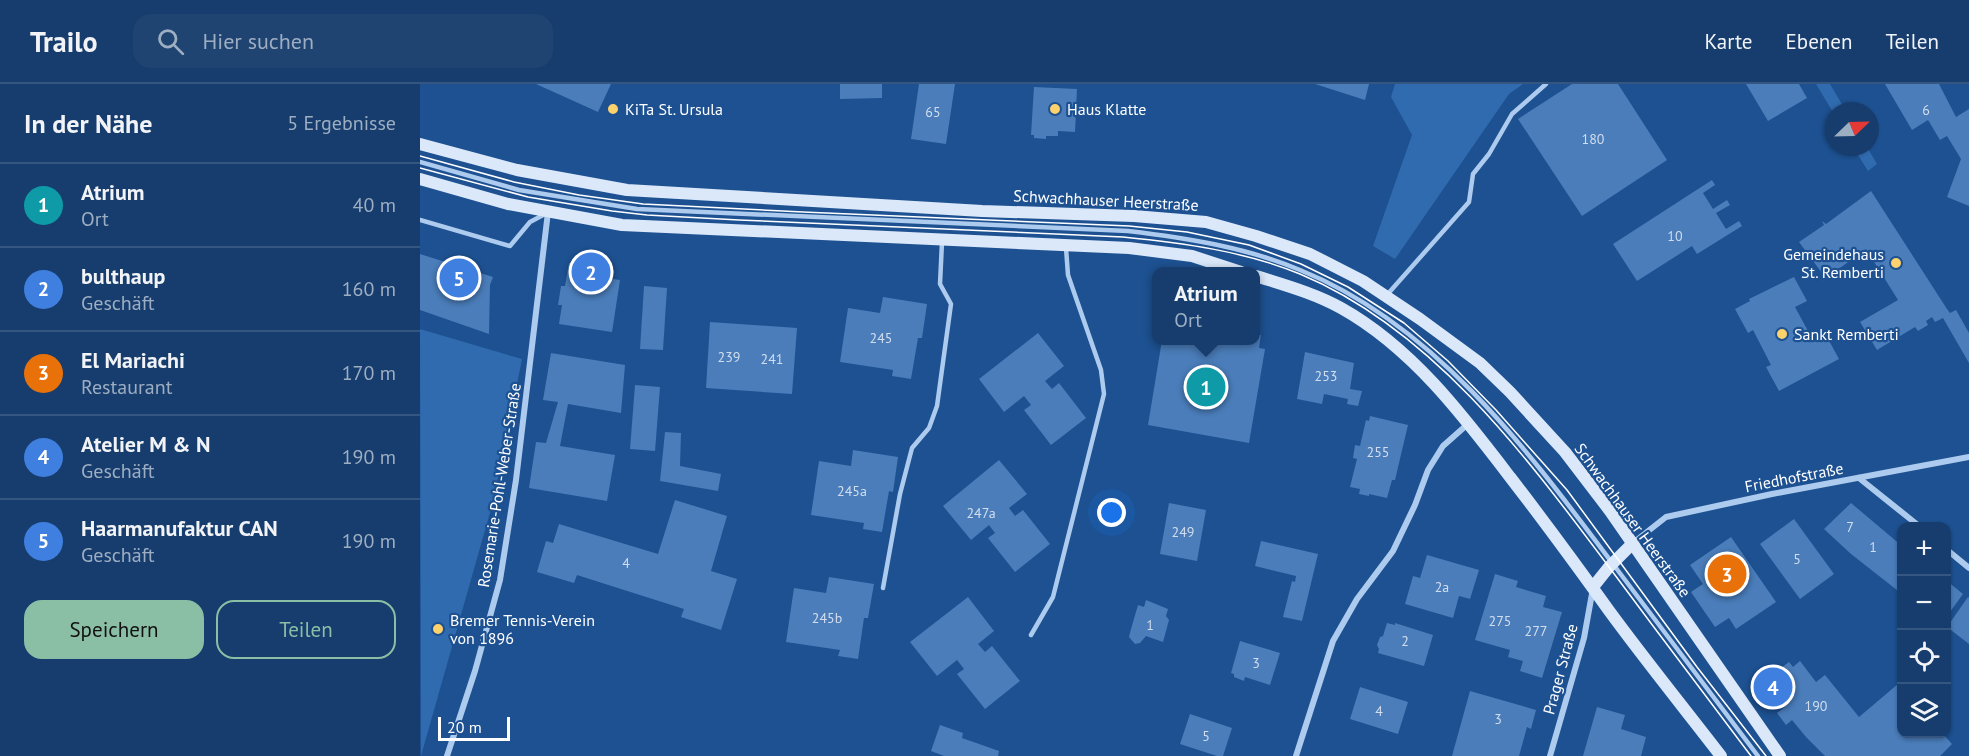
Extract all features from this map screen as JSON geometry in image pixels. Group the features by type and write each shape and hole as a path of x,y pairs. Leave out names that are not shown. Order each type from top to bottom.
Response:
{"main road":[{"name":"Schwachhauser Heerstraße","path":"420,144 517,170 627,190 982,211 1134,216 1206,222 1310,255 1363,281 1386,296 1480,363 1510,392 1564,452 1610,511 1780,756"},
{"path":"420,179 485,198 622,225 1129,248 1192,256 1226,267"},
{"path":"1260,277 1312,294 1341,308 1395,345 1423,372 1469,423 1721,756"},
{"path":"1593,588 1612,563 1633,543"}],"street":[{"name":"Rosemarie-Pohl-Weber-Straße","path":"447,756 475,671 500,580 516,480 548,212"},
{"path":"1296,756 1333,641 1357,599 1393,551 1415,505 1428,470 1443,446 1469,423"},
{"name":"Friedhofstraße","path":"1633,543 1666,517 1772,494 1969,458"},
{"path":"1859,478 1913,522"},
{"path":"1951,552 1969,568"},
{"name":"Prager Straße","path":"1550,756 1584,638 1593,588"}],"lane":[{"path":"1386,296 1469,202 1473,174 1489,154 1512,114 1546,84"},
{"path":"420,162 519,190 637,208 1128,231 1211,243 1265,257 1301,270 1367,304 1429,350 1490,411 1541,469 1758,756"},
{"path":"420,220 510,246 530,222 548,212"},
{"path":"883,588 900,494 912,448 929,428 936,406 951,304 940,284 942,240"},
{"path":"1031,635 1053,597 1104,394 1101,370 1068,275 1066,245"}],"shaded area":[{"path":"1395,84 1523,84 1509,94 1395,259 1373,246 1412,135 1391,97"},
{"path":"1816,84 1830,84 1841,102 1827,102"},
{"path":"1859,156 1872,156 1877,164 1868,171"},
{"name":"Bremer Tennis-Verein von 1896","path":"420,329 522,359 493,502 421,756"}],"building":[{"path":"536,84 611,84 598,112"},
{"path":"840,84 882,84 882,98 840,99"},
{"path":"919,84 955,84 946,144 911,139"},
{"path":"1315,84 1369,84 1365,100"},
{"path":"1572,84 1618,84 1667,160 1582,216 1518,119"},
{"path":"1746,84 1799,84 1807,98 1768,121"},
{"path":"1885,84 1939,84 1956,117 1969,109 1969,206 1947,197 1961,159 1947,136 1940,140 1928,120 1912,130"},
{"name":"Haus Klatte","path":"1034,87 1077,89 1075,132 1058,131 1058,136 1046,136 1046,139 1034,138 1034,135 1031,135"},
{"path":"1712,180 1715,185 1703,193 1713,209 1727,200 1730,205 1716,213 1726,229 1739,221 1742,226 1697,254 1692,246 1637,281 1613,244"},
{"name":"Gemeindehaus St. Remberti","path":"1871,191 1947,309 1950,313 1956,310 1969,333 1969,363 1943,318 1935,322 1932,317 1926,321 1928,325 1918,331 1915,327 1877,350 1860,322 1898,300 1866,249 1822,281 1825,277 1799,242 1824,225 1822,221 1826,224"},
{"path":"420,254 493,277 490,285 489,334 420,310"},
{"path":"572,259 611,266 611,270 614,270 613,279 620,280 612,332 559,324 562,305 558,305 561,286 565,286 569,263 572,264"},
{"name":"Sankt Remberti","path":"1794,277 1807,301 1795,307 1814,342 1826,335 1839,359 1779,391 1766,367 1771,365 1753,330 1748,333 1735,309 1750,301 1749,299"},
{"path":"644,286 667,288 663,350 640,349"},
{"path":"883,297 927,304 922,338 918,338 911,379 892,376 893,370 840,362 848,308 880,313"},
{"path":"710,322 797,328 792,394 706,388"},
{"path":"1038,333 1064,366 1045,381 1052,389 1059,383 1086,418 1051,445 1024,410 1031,405 1024,396 1004,412 979,379"},
{"path":"1161,345 1259,345 1259,348 1265,349 1249,443 1148,425"},
{"path":"1305,352 1354,363 1350,389 1362,391 1358,406 1347,404 1348,399 1324,394 1322,404 1297,399"},
{"path":"551,353 625,365 621,413 568,404 560,446 615,455 607,501 529,488 536,442 546,443 558,402 543,400"},
{"path":"635,385 660,387 655,451 630,449"},
{"path":"1370,416 1408,425 1395,480 1392,480 1387,498 1359,494 1360,489 1350,487 1357,459 1353,458 1355,445 1360,446 1366,420 1369,421"},
{"path":"665,432 681,433 680,466 721,474 718,491 660,481"},
{"path":"853,450 898,457 893,492 889,491 882,532 863,529 864,523 811,515 819,461 851,466"},
{"path":"999,460 1027,494 1009,508 1015,516 1023,510 1050,544 1015,572 988,538 995,533 989,525 971,540 943,506"},
{"path":"675,500 727,516 711,571 737,579 721,630 681,617 684,609 577,575 574,583 537,572 546,541 553,543 559,524 658,554"},
{"path":"1169,503 1206,510 1197,561 1160,554"},
{"path":"1851,503 1897,542 1897,590 1851,554 1824,529"},
{"path":"1794,519 1834,574 1800,599 1760,544"},
{"path":"1731,537 1776,602 1736,629 1729,618 1715,627 1691,592 1703,584 1690,565"},
{"path":"1261,541 1318,554 1302,621 1283,617 1292,581 1295,582 1296,576 1255,566"},
{"path":"1427,555 1479,570 1470,599 1459,596 1453,618 1405,604 1413,576 1420,578"},
{"path":"1495,574 1518,581 1516,587 1546,596 1543,607 1562,612 1542,678 1520,671 1523,661 1508,657 1510,650 1475,640"},
{"path":"829,577 874,584 868,618 864,618 858,659 838,656 840,650 786,642 794,588 826,593"},
{"path":"1951,584 1963,594 1951,610"},
{"path":"968,597 994,631 978,644 985,652 992,646 1020,681 985,709 957,674 964,669 957,660 937,676 910,642"},
{"path":"1968,597 1969,644 1951,630 1951,621"},
{"path":"1146,600 1168,609 1166,616 1169,620 1163,642 1146,636 1140,643 1135,644 1129,637 1131,629 1138,605 1144,607"},
{"path":"1387,623 1395,625 1395,623 1433,635 1424,666 1378,653 1377,645"},
{"path":"1240,641 1280,653 1270,685 1245,677 1244,681 1234,677 1231,673"},
{"path":"1800,661 1816,682 1825,675 1859,717 1897,685 1897,738 1947,738 1952,744 1940,756 1825,756 1792,720 1786,725 1777,713 1785,707 1764,681 1789,662 1793,667"},
{"path":"1360,687 1408,702 1398,734 1350,719"},
{"path":"1470,691 1536,710 1531,729 1527,727 1519,756 1452,756"},
{"path":"1597,707 1625,715 1621,729 1646,737 1641,756 1583,756"},
{"path":"1190,714 1232,728 1223,756 1180,744"},
{"path":"940,725 963,733 962,738 999,751 998,756 944,756 931,751"}],"tram line":[{"path":"420,156 514,182 579,195 643,204 1129,226 1187,232 1249,245 1301,264 1348,287 1404,323 1448,361 1496,410 1567,490 1697,667 1766,756"},
{"path":"420,168 528,197 612,211 739,220 1123,237 1213,249 1257,259 1300,274 1348,298 1393,328 1435,363 1475,402 1547,485 1751,756"}],"place":[{"name":"KiTa St. Ursula","path":"613,109"},
{"name":"Haus Klatte","path":"1055,109"},
{"name":"Gemeindehaus St. Remberti","path":"1896,263"},
{"name":"bulthaup","path":"591,272"},
{"name":"Haarmanufaktur CAN","path":"459,278"},
{"name":"Sankt Remberti","path":"1782,334"},
{"name":"Atrium","path":"1206,387"},
{"name":"El Mariachi","path":"1727,574"},
{"name":"Bremer Tennis-Verein von 1896","path":"438,629"},
{"name":"Atelier M & N","path":"1773,687"}]}
